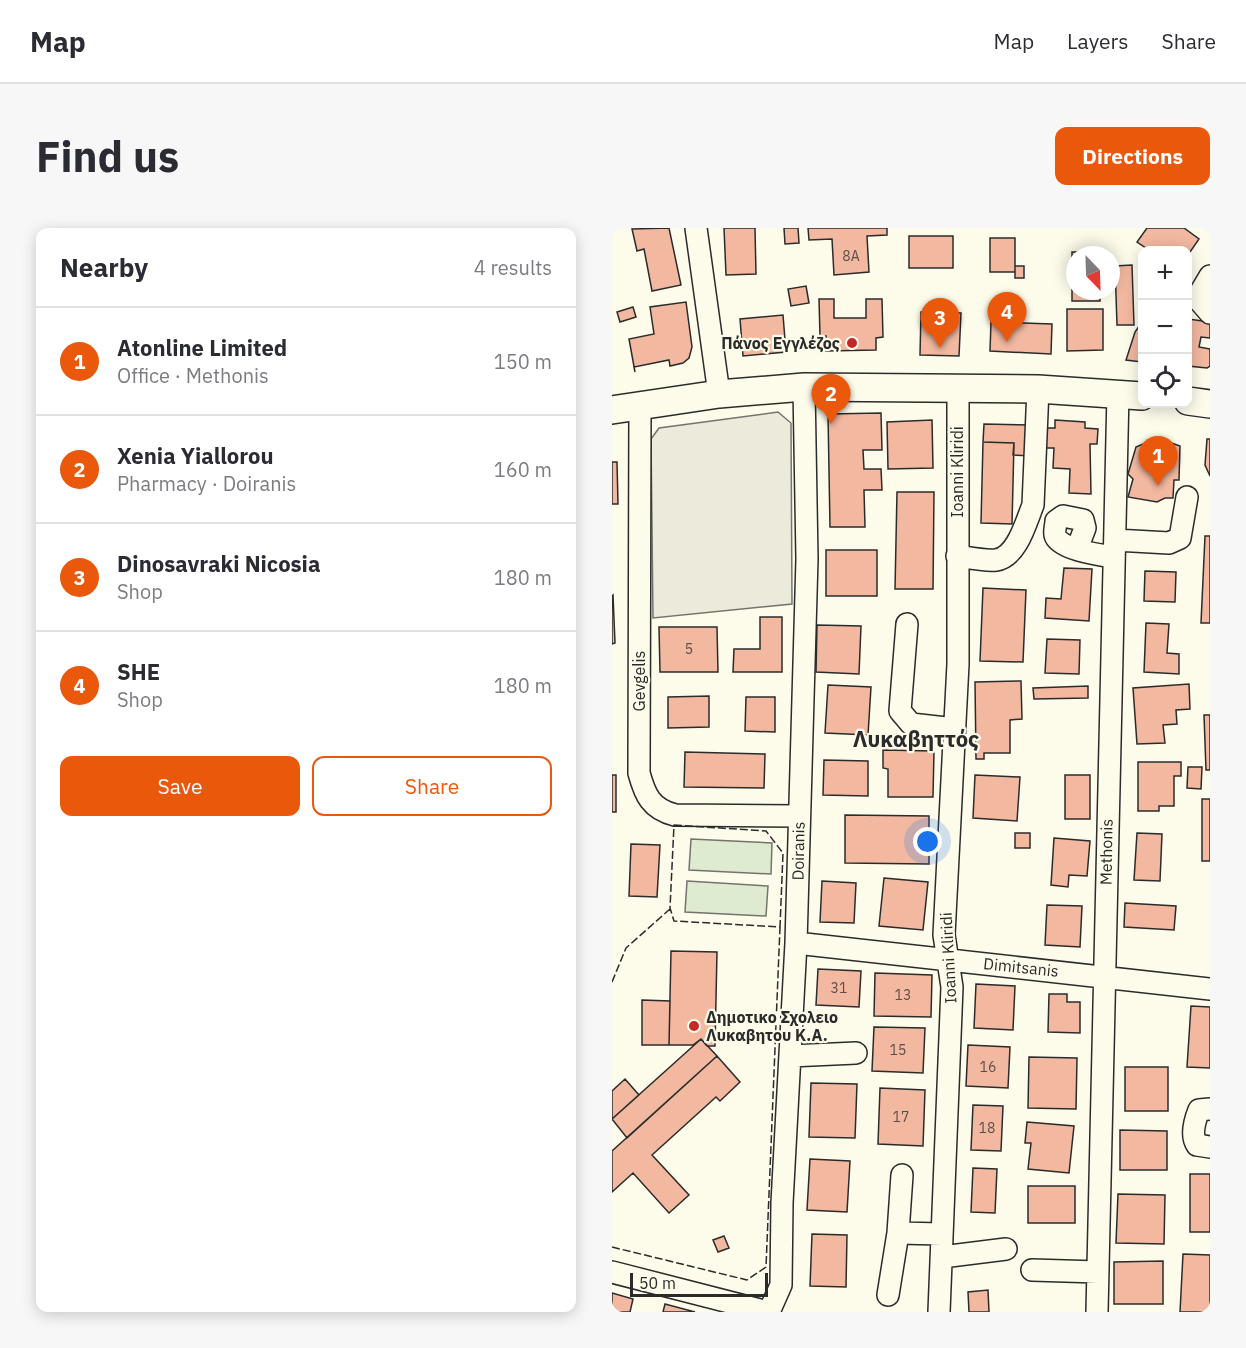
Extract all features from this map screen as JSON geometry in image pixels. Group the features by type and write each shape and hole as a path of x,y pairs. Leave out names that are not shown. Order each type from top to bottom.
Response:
{"main road":[{"path":"612,410 719,394 804,387 958,387 1130,394"},
{"path":"1192,402 1210,404"}],"street":[{"path":"696,228 719,394"},
{"path":"1210,276 1197,298 1210,314"},
{"name":"Doiranis","path":"759,1311 781,1285 780,1254 796,943 807,559 804,387"},
{"name":"Ioanni Kliridi","path":"939,1312 951,987 944,935 954,729 958,387"},
{"path":"957,556 995,560 1005,557 1011,552 1027,520 1033,505 1038,389"},
{"name":"Methonis","path":"1097,1312 1114,548 1130,394"},
{"name":"Gevgelis","path":"640,405 639,772 644,790 650,803 661,812 675,815 798,816"},
{"path":"1077,549 1169,543 1180,538 1187,497"},
{"path":"908,624 900,711 911,724 954,729"},
{"name":"Dimitsanis","path":"796,943 1103,975 1210,989"},
{"path":"790,1056 856,1053"},
{"path":"1210,1110 1199,1110 1195,1119 1194,1140 1197,1145 1210,1148"},
{"path":"888,1295 898,1233 902,1175"},
{"path":"898,1233 942,1234"},
{"path":"942,1257 1006,1249"},
{"path":"1032,1270 1098,1272"},
{"path":"612,1272 759,1311"}],"green space":[{"path":"691,839 772,843 771,874 689,870"},
{"path":"687,881 768,886 766,916 685,912"}],"shaded area":[{"path":"778,412 791,423 792,604 653,618 651,439 659,428"}],"building":[{"path":"669,228 681,285 652,291 644,249 637,251 632,229"},
{"path":"724,228 755,228 756,274 726,275"},
{"path":"784,228 798,228 799,243 785,244"},
{"path":"808,228 887,228 887,235 867,236 869,272 834,275 832,239 809,240"},
{"path":"1147,228 1184,228 1199,239 1192,249 1192,246 1143,246 1137,242"},
{"path":"909,236 953,236 953,268 909,268"},
{"path":"990,238 1015,238 1015,272 990,272"},
{"path":"1132,265 1134,325 1117,325 1116,300 1120,300 1120,266"},
{"path":"1015,266 1024,266 1024,278 1015,278"},
{"path":"806,286 809,303 791,306 788,289"},
{"path":"819,299 834,299 834,318 866,318 866,299 882,299 883,337 876,338 876,350 826,351 826,336 820,336"},
{"path":"1072,300 1100,300 1100,301"},
{"path":"686,302 692,347 689,358 683,363 670,366 669,360 634,367 629,339 654,334 650,307"},
{"path":"633,307 636,317 620,322 617,312"},
{"path":"1067,309 1103,309 1103,350 1067,351"},
{"path":"921,312 961,313 959,356 920,355"},
{"path":"783,315 786,352 743,356 740,319"},
{"path":"1192,320 1210,322 1210,338 1201,337 1199,347 1210,349 1210,366 1207,368 1192,366"},
{"path":"991,322 1052,324 1051,354 990,351"},
{"path":"1138,328 1138,362 1126,360"},
{"path":"881,413 882,450 863,450 864,469 881,469 882,490 864,490 865,527 830,527 828,414"},
{"path":"932,420 933,468 888,469 887,422"},
{"path":"1055,420 1085,422 1085,428 1098,429 1097,444 1090,444 1091,494 1069,493 1070,469 1053,468 1054,448 1043,448 1044,428 1055,428"},
{"path":"984,424 1033,425 1033,456 1013,455 1014,443 983,442"},
{"path":"1157,438 1180,446 1179,480 1174,480 1173,498 1165,498 1157,502 1128,497 1133,479 1128,474 1136,447"},
{"path":"1207,439 1210,439 1210,476 1205,465"},
{"path":"983,442 1014,443 1012,524 981,523"},
{"path":"612,462 617,462 618,504 612,504"},
{"path":"897,492 934,492 933,589 895,589"},
{"path":"1205,536 1210,536 1210,623 1201,623"},
{"path":"826,550 877,550 877,596 826,596"},
{"path":"1064,568 1092,569 1089,621 1045,618 1046,598 1061,599"},
{"path":"1145,571 1176,572 1175,602 1144,601"},
{"path":"983,588 1026,590 1023,662 980,661"},
{"path":"612,596 615,643 612,644"},
{"path":"760,617 782,617 782,672 733,672 734,649 760,649"},
{"path":"1146,623 1169,624 1167,653 1179,654 1179,674 1144,672"},
{"path":"817,625 861,626 859,674 816,672"},
{"path":"659,627 717,627 718,672 660,672"},
{"path":"1047,639 1080,640 1079,674 1045,673"},
{"path":"1021,681 1022,719 1010,720 1010,753 984,753 984,759 976,759 975,682"},
{"path":"1189,684 1190,709 1176,710 1177,724 1163,725 1165,743 1137,744 1133,688"},
{"path":"828,685 871,687 868,735 825,733"},
{"path":"1088,686 1088,698 1034,699 1033,688"},
{"path":"709,696 709,727 668,728 668,697"},
{"path":"746,697 775,697 775,732 745,731"},
{"path":"1204,715 1210,715 1210,770 1206,770"},
{"path":"883,750 934,751 933,797 888,797 888,769 883,768"},
{"path":"685,752 765,754 764,788 684,787"},
{"path":"824,760 868,761 868,796 823,795"},
{"path":"1138,762 1181,762 1181,776 1174,776 1174,806 1159,806 1159,811 1138,811"},
{"path":"1188,767 1202,767 1201,789 1187,788"},
{"path":"612,775 616,775 616,812 612,812"},
{"path":"975,775 1020,777 1017,821 973,818"},
{"path":"1065,775 1090,775 1090,819 1065,819"},
{"path":"1202,799 1210,799 1210,861 1202,861"},
{"path":"845,815 929,816 929,864 845,863"},
{"path":"1015,833 1030,833 1030,848 1015,848"},
{"path":"1137,833 1162,834 1160,881 1134,880"},
{"path":"1054,838 1090,841 1087,876 1069,875 1068,887 1051,885"},
{"path":"631,844 660,845 657,897 629,896"},
{"path":"884,878 928,882 923,930 879,926"},
{"path":"822,881 856,883 854,923 820,922"},
{"path":"1125,903 1176,906 1174,930 1124,927"},
{"path":"1047,905 1082,906 1080,947 1045,945"},
{"path":"671,951 717,952 715,1046 707,1046 701,1039 693,1045 669,1045"},
{"path":"818,969 861,971 859,1007 816,1005"},
{"path":"875,973 932,975 931,1017 874,1016"},
{"path":"976,984 1015,986 1013,1030 974,1028"},
{"path":"1049,994 1067,994 1067,1002 1080,1002 1080,1033 1048,1032"},
{"path":"642,1000 670,1001 669,1045 642,1045"},
{"path":"1191,1006 1210,1007 1210,1068 1187,1067"},
{"path":"874,1027 925,1028 923,1073 872,1071"},
{"path":"701,1039 717,1056 627,1138 612,1119"},
{"path":"968,1045 1010,1047 1008,1088 966,1086"},
{"path":"717,1056 740,1082 720,1101 716,1097 652,1155 689,1195 669,1213 633,1173 612,1192 612,1151"},
{"path":"1029,1057 1077,1058 1076,1109 1028,1108"},
{"path":"1125,1067 1168,1067 1168,1111 1125,1111"},
{"path":"625,1079 639,1095 612,1119 612,1091"},
{"path":"811,1083 857,1084 855,1138 809,1137"},
{"path":"880,1088 925,1090 923,1146 878,1144"},
{"path":"973,1105 1003,1106 1001,1151 971,1150"},
{"path":"1027,1122 1074,1126 1069,1173 1028,1169 1031,1143 1025,1143"},
{"path":"1120,1130 1167,1131 1167,1170 1120,1170"},
{"path":"810,1159 850,1161 847,1212 807,1210"},
{"path":"973,1168 997,1169 995,1213 971,1212"},
{"path":"1190,1174 1210,1174 1210,1232 1190,1232"},
{"path":"1028,1186 1075,1186 1075,1223 1028,1223"},
{"path":"1118,1194 1165,1195 1164,1244 1116,1243"},
{"path":"812,1234 847,1235 846,1287 810,1286"},
{"path":"724,1236 729,1248 718,1252 713,1240"},
{"path":"1183,1254 1210,1255 1210,1312 1180,1312"},
{"path":"1163,1261 1163,1304 1114,1304 1114,1262"},
{"path":"988,1290 989,1312 969,1312 968,1292"},
{"path":"612,1293 633,1299 630,1312 612,1312"},
{"path":"665,1304 695,1312 663,1312"}],"fence":[{"path":"674,825 766,831 783,853 780,927 674,921 670,908 674,825"},
{"path":"612,982 626,948 670,909"},
{"path":"612,1247 747,1280 766,1267 780,927"}],"place":[{"name":"SHE","path":"1007,342"},
{"name":"Πάνος Εγγλέζος","path":"852,343"},
{"name":"Dinosavraki Nicosia","path":"940,348"},
{"name":"Xenia Yiallorou","path":"831,424"},
{"name":"Atonline Limited","path":"1158,486"},
{"name":"Δημοτικο Σχολειο Λυκαβητου Κ.Α.","path":"694,1026"}],"district":[{"name":"Λυκαβηττός","path":"916,739"}]}
